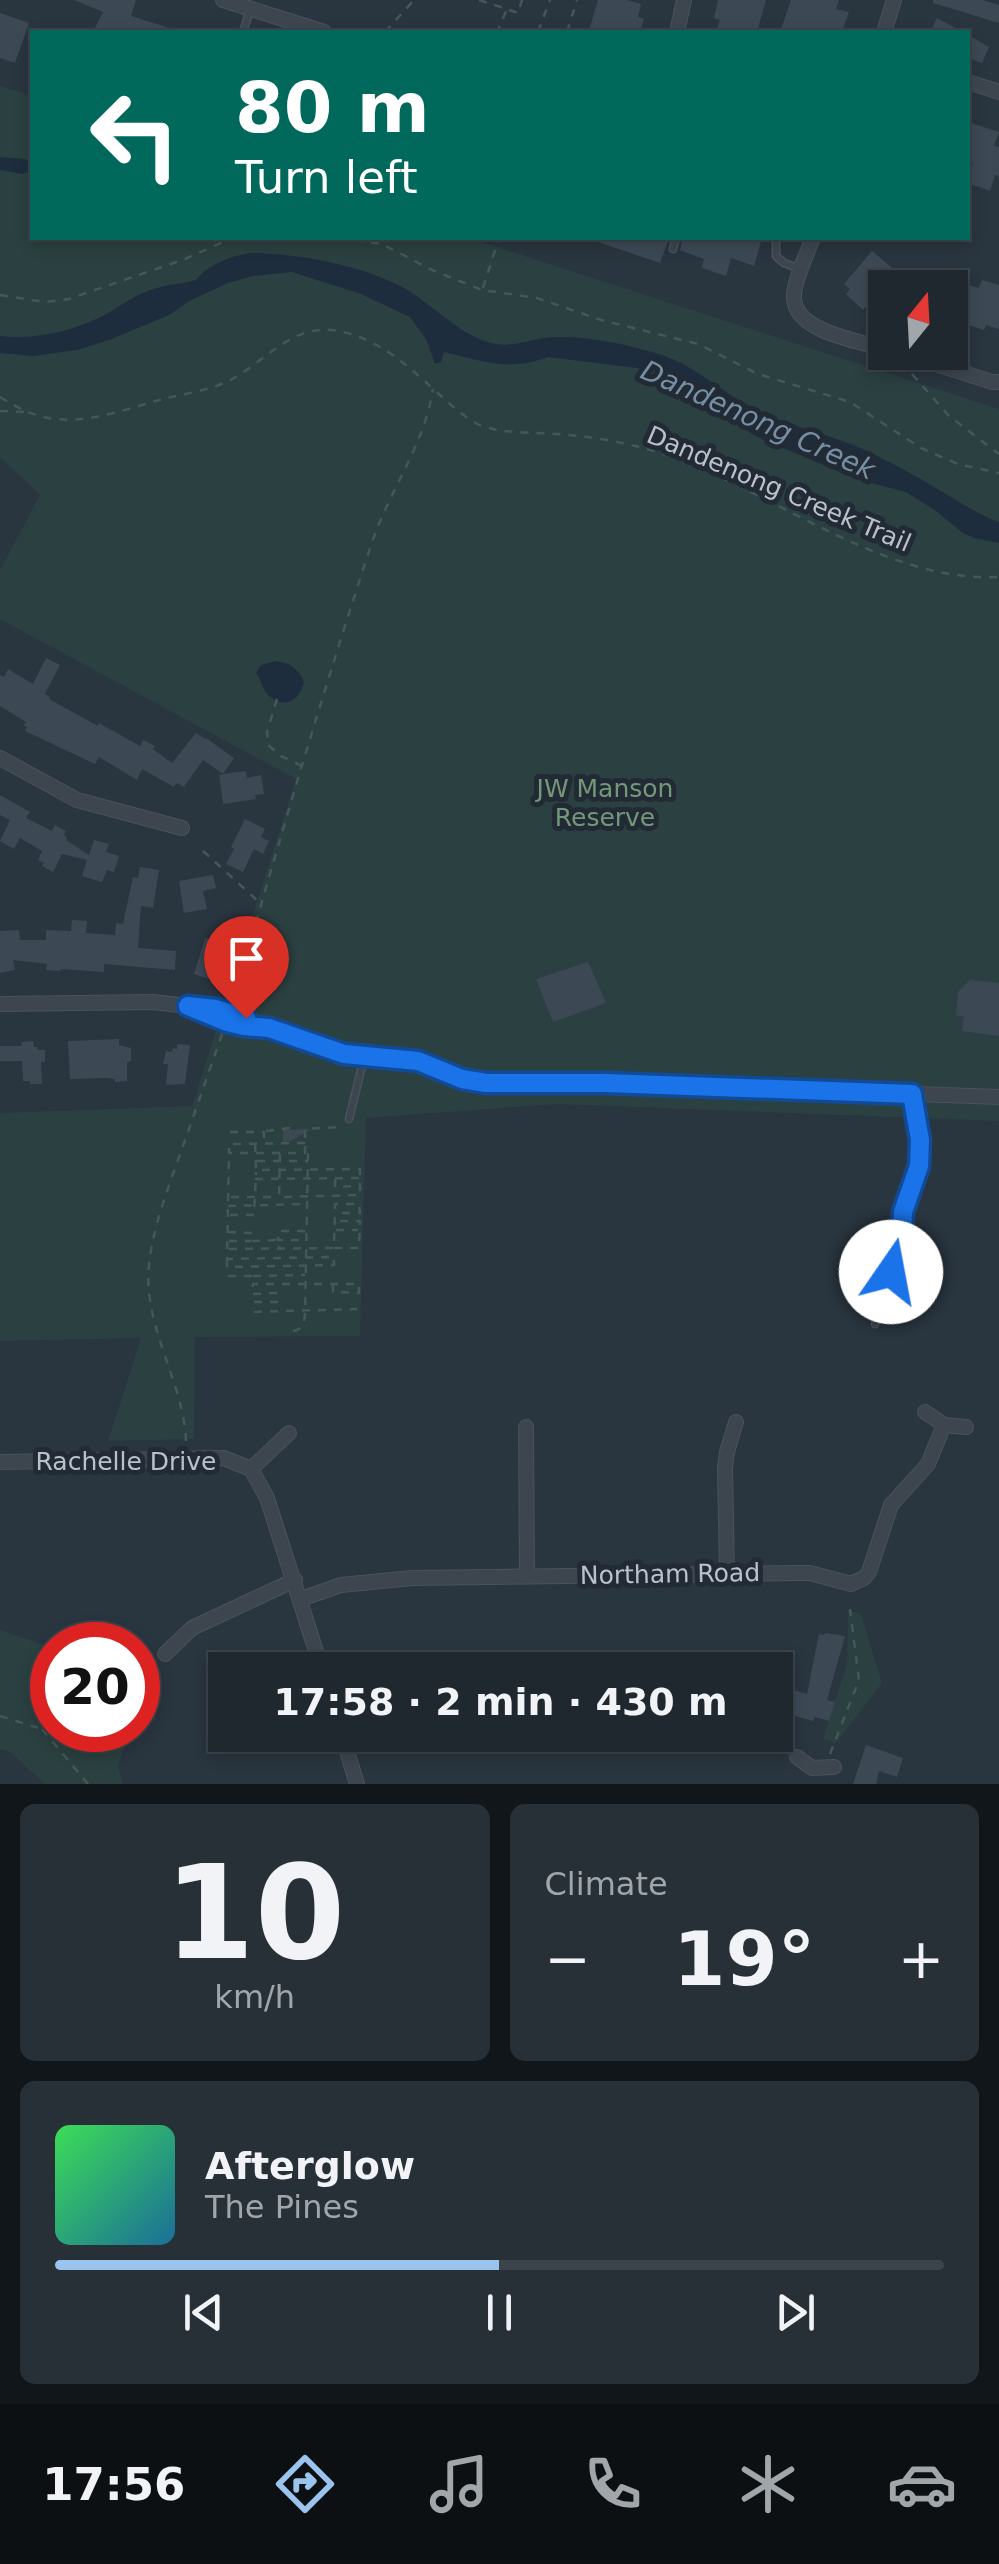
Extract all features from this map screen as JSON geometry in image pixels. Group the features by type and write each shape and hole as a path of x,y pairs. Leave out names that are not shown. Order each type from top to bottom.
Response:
{"street":[{"path":"223,0 283,26 310,30"},
{"path":"677,30 684,0"},
{"path":"885,30 894,0"},
{"path":"970,83 999,92"},
{"path":"811,240 793,296 796,311 811,326 868,343"},
{"path":"945,370 999,382"},
{"path":"0,758 77,800 182,828"},
{"path":"0,1004 134,1001 188,1006 250,1023"},
{"path":"269,1028 344,1054 418,1061 462,1079 486,1083 606,1083 999,1096"},
{"path":"926,1412 944,1425 966,1427"},
{"path":"727,1574 725,1468 736,1422"},
{"name":"Northam Road","path":"301,1600 341,1585 374,1580 810,1573 851,1584 869,1572 891,1505 928,1464 944,1425"},
{"path":"526,1426 528,1576"},
{"name":"Rachelle Drive","path":"252,1469 289,1432"},
{"name":"Rachelle Drive","path":"0,1462 224,1458 252,1469 267,1498 317,1652"},
{"path":"165,1654 192,1628 295,1580"},
{"path":"348,1752 358,1784"},
{"path":"797,1756 812,1768"},
{"path":"812,1768 831,1763"},
{"path":"807,1784 812,1768"}],"lane":[{"path":"244,30 250,9"},
{"path":"673,249 675,240"},
{"path":"776,240 776,256 784,264 802,268"},
{"path":"250,1023 269,1028"},
{"path":"349,1119 364,1057"},
{"path":"875,1324 902,1237 903,1212 919,1166 920,1140 912,1094"}],"path":[{"path":"387,30 414,0"},
{"path":"479,0 518,13 522,0"},
{"path":"539,30 550,0"},
{"path":"567,30 578,0"},
{"path":"498,30 507,9"},
{"path":"0,295 45,302 69,300 228,240"},
{"path":"353,240 382,244 482,290 537,298 601,320 688,340 758,374 850,402 937,455 999,474"},
{"path":"482,290 498,240"},
{"name":"Dandenong Creek Trail","path":"0,397 38,416 68,420 107,414 217,386 301,334 340,332 377,345 406,364 472,420 489,428 582,436 648,449 727,480 886,556 956,575 999,577"},
{"path":"911,370 948,416 999,454"},
{"path":"183,1458 183,1418 150,1302 149,1271 160,1219 228,1017 374,536 413,454 433,389"},
{"path":"0,411 25,412"},
{"path":"277,700 267,732 268,745 302,766"},
{"path":"203,851 261,904"},
{"path":"304,1152 303,1129 342,1126 352,1106"},
{"path":"230,1132 290,1128"},
{"path":"264,1132 264,1144"},
{"path":"227,1259 334,1257 334,1265 227,1268 227,1259 227,1250 228,1241 229,1144 305,1143"},
{"path":"228,1215 254,1215 255,1144"},
{"path":"229,1154 308,1152 305,1310 302,1326 293,1332"},
{"path":"279,1197 280,1153"},
{"path":"256,1161 308,1161"},
{"path":"228,1197 360,1195 360,1169 256,1170"},
{"path":"335,1178 335,1187 360,1186"},
{"path":"256,1179 360,1178"},
{"path":"228,1206 307,1204"},
{"path":"334,1248 334,1230 335,1213 336,1204 359,1204 360,1213 335,1213"},
{"path":"227,1250 360,1248 360,1220 335,1221"},
{"path":"334,1230 360,1230"},
{"path":"279,1249 279,1231 306,1232"},
{"path":"228,1232 253,1232 254,1241"},
{"path":"228,1241 306,1240"},
{"path":"253,1267 253,1276"},
{"path":"228,1276 305,1275"},
{"path":"254,1302 277,1302 278,1293 252,1294 252,1284 333,1284 359,1284 359,1292 333,1292 333,1284"},
{"path":"254,1312 357,1310"},
{"path":"831,1763 859,1680 850,1609"},
{"path":"0,1716 30,1725"},
{"path":"61,1752 88,1784"}],"green space":[{"name":"JW Manson Reserve","path":"0,86 30,95 30,240 475,240 868,367 868,370 999,409 999,1121 557,1104 366,1118 360,1336 195,1337 194,1439 108,1441 141,1338 0,1341 0,1113 192,1106 296,779 0,619 0,570 40,495 0,457"},
{"path":"848,1610 861,1614 882,1683 836,1743 823,1739 847,1664"},
{"path":"0,1630 30,1640 30,1752 123,1752 118,1766 123,1784 45,1784 10,1752 0,1749"}],"water":[{"path":"0,157 30,162 30,172 22,174 0,170"},
{"name":"Dandenong Creek","path":"249,253 308,258 369,273 404,288 464,331 487,342 512,344 554,337 580,338 621,344 672,359 751,407 865,450 999,522 999,543 963,533 906,492 856,479 755,436 720,407 675,387 653,370 548,357 520,364 495,364 444,352 441,362 435,364 426,339 410,317 361,294 292,272 228,283 169,315 77,350 34,356 0,353 0,336 28,337 69,329 143,293 196,280 220,262"},
{"path":"276,661 293,667 304,682 299,694 290,701 274,700 256,673 261,665"}],"building":[{"path":"74,0 136,0 131,16 176,30 94,30 103,12"},
{"path":"598,0 641,4 638,17 644,19 641,30 589,30"},
{"path":"718,0 766,0 758,30 717,30 720,20 714,18"},
{"path":"791,0 839,0 836,9 849,12 843,30 781,30"},
{"path":"983,0 999,5 999,23 933,3"},
{"path":"0,13 29,23 15,63 0,58"},
{"path":"937,18 959,30 931,30"},
{"path":"970,36 989,47 982,63 970,59"},
{"path":"970,123 999,132 994,146 999,147 999,176 995,175 990,191 970,184 973,162"},
{"path":"592,240 668,240 660,263"},
{"path":"682,240 761,240 754,266 731,258 726,276 702,268 704,259 680,250"},
{"path":"872,251 895,270 868,270 868,308 863,310 846,294 850,289 844,284"},
{"path":"982,280 999,285 999,329 986,325 984,330 969,325 968,285 979,288"},
{"path":"46,658 60,665 45,694 98,726 99,723 140,746 143,740 155,746 153,749 172,763 196,733 234,758 223,774 203,760 184,787 177,783 174,787 142,769 137,780 99,757 95,764 25,731 26,722 0,706 0,675 4,677 8,669 33,684"},
{"path":"246,771 247,778 261,775 264,794 223,804 219,775"},
{"path":"0,795 30,812 26,818 52,831 55,825 66,831 66,840 89,855 94,840 109,844 106,852 119,856 114,872 107,870 102,882 82,876 87,860 62,854 53,872 38,860 42,851 20,838 14,849 0,841 10,820 0,815"},
{"path":"245,819 265,829 261,837 269,841 263,854 254,849 243,872 226,864"},
{"path":"140,867 159,870 153,908 141,906 138,948 176,951 175,970 104,964 104,972 60,971 46,970 47,964 13,960 15,970 0,973 0,931 19,930 20,940 46,940 46,930 71,931 72,920 87,921 86,933 115,935 116,923 123,924 133,877 138,878"},
{"path":"213,875 216,888 203,891 207,909 184,913 179,881"},
{"path":"205,938 227,946 216,981 194,974"},
{"path":"588,962 606,1003 553,1022 536,979"},
{"path":"970,980 999,983 999,1036 962,1031 964,1016 956,1016 958,992"},
{"path":"119,1039 119,1045 131,1048 127,1081 70,1079 68,1041"},
{"path":"33,1041 38,1050 45,1050 42,1084 23,1081 22,1061 0,1061 0,1046 22,1046 21,1042"},
{"path":"177,1044 190,1045 185,1084 166,1085 166,1051 177,1049"},
{"path":"310,1129 291,1141 283,1142 283,1130"},
{"path":"819,1634 845,1636 827,1700 835,1702 829,1721 815,1717 813,1721 793,1715 793,1690 807,1694"},
{"path":"866,1745 903,1758 897,1777 879,1771 876,1784 853,1784"}],"route":[{"path":"246,1018 188,1006 227,1022 269,1028 344,1054 418,1061 462,1079 486,1083 606,1083 912,1094 920,1140 919,1166 903,1212 902,1237 891,1272"}]}
